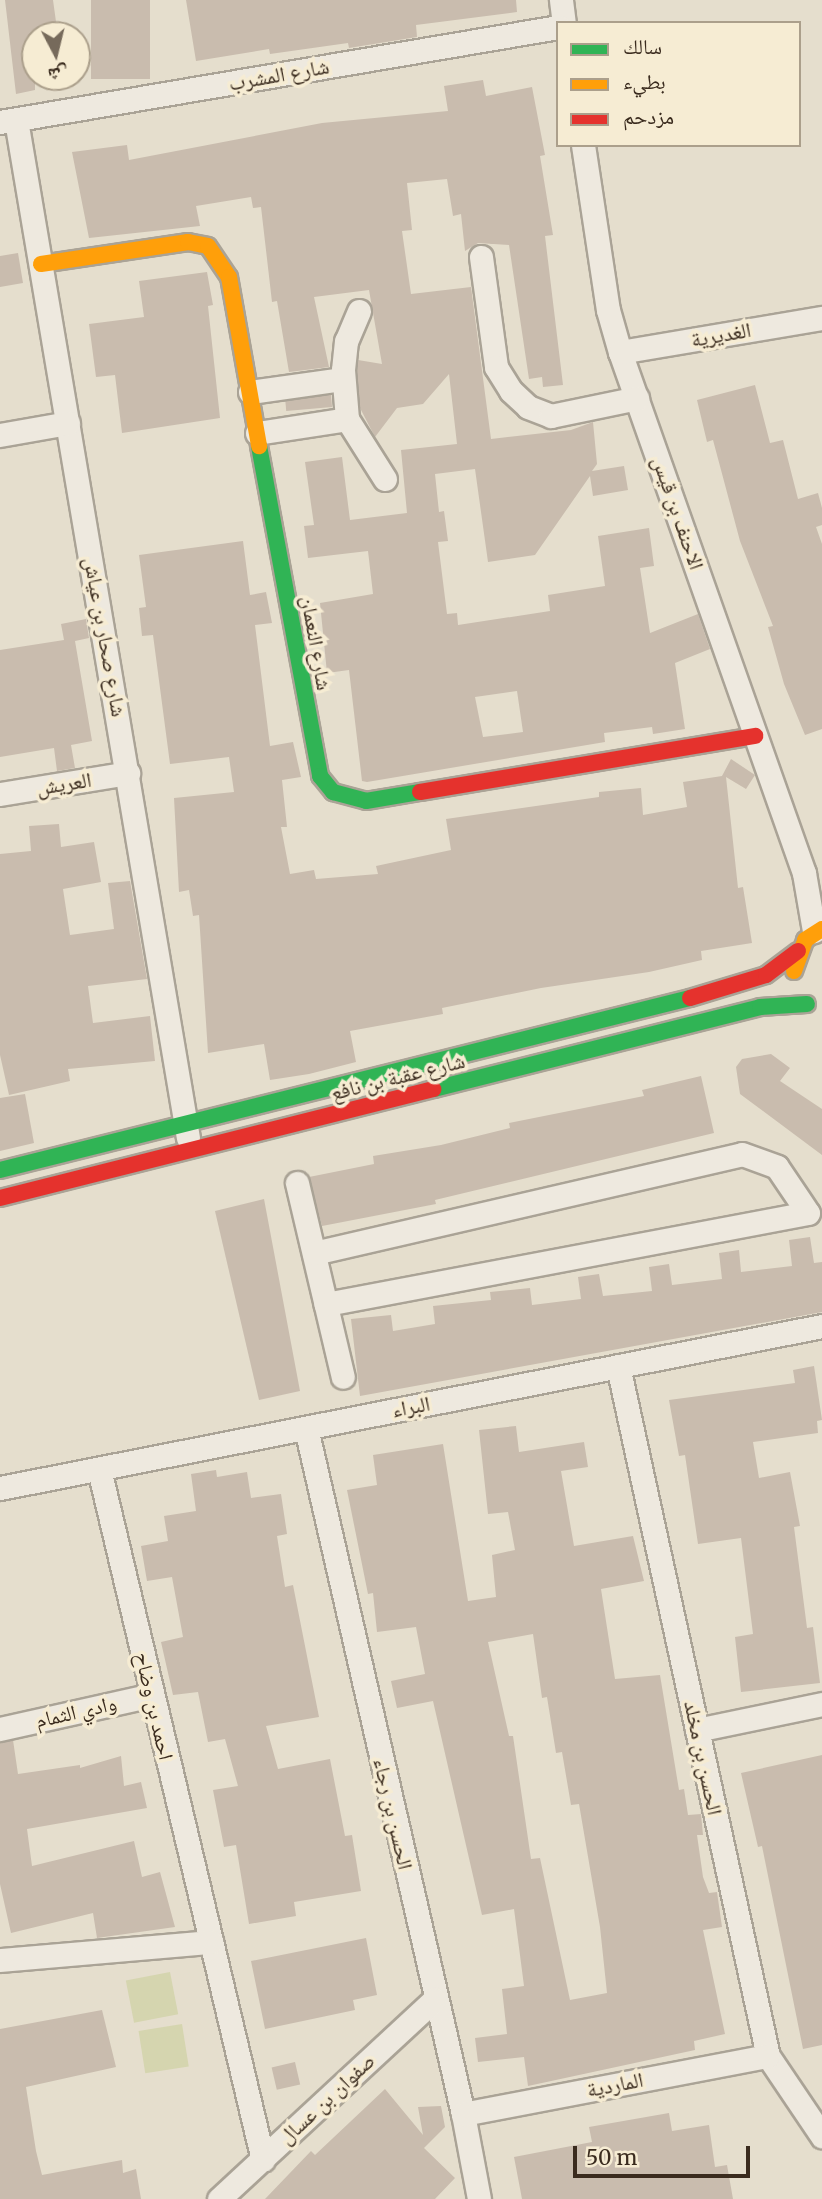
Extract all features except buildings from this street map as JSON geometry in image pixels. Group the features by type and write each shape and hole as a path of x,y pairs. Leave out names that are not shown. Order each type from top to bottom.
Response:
{"street":[{"path":"561,0 564,21"},
{"name":"شارع المشرب","path":"8,121 556,27"},
{"name":"شارع صحار بن عياش","path":"8,121 41,264 188,1122 182,1153"},
{"name":"الاحنف بن قيس","path":"583,147 608,310 620,352 804,873 818,930"},
{"name":"شارع النعمان","path":"41,264 188,242 208,246 221,259 229,278 314,755 320,776 333,792 366,801 755,736"},
{"path":"481,257 496,367 511,391 528,407 551,416 637,398"},
{"path":"359,311 346,341 343,379 347,419 385,479"},
{"name":"الغديرية","path":"620,352 822,318"},
{"path":"250,392 343,379"},
{"path":"257,433 347,419"},
{"path":"0,435 68,423"},
{"name":"العريش","path":"0,794 128,774"},
{"name":"الاحنف بن قيس","path":"804,873 822,899"},
{"name":"شارع عقبة بن نافع","path":"0,1170 713,992 766,975 798,951 818,930"},
{"path":"798,951 794,970 797,989 807,1004 822,1015"},
{"name":"شارع عقبة بن نافع","path":"0,1198 760,1007 807,1004"},
{"path":"314,1252 724,1156 760,1157 777,1167 815,1212 326,1304"},
{"path":"298,1183 342,1377"},
{"name":"البراء","path":"0,1489 822,1326"},
{"name":"الحسن بن مخلد","path":"618,1366 768,2056 822,2136"},
{"name":"الحسن بن رجاء","path":"306,1428 463,2114 479,2199"},
{"name":"احمد بن وضاح","path":"99,1469 262,2160"},
{"name":"وادي الثمام","path":"0,1730 152,1695"},
{"path":"697,1730 822,1704"},
{"path":"0,1960 211,1942"},
{"name":"صفوان بن عسال","path":"219,2199 435,1999"},
{"name":"الماردية","path":"463,2114 768,2056"}],"green space":[{"path":"170,1972 178,2014 134,2023 126,1981"},
{"path":"182,2024 189,2066 145,2073 139,2031"}],"traffic: fast":[{"path":"259,446 320,776 333,792 366,801 420,792"},
{"path":"0,1170 690,998"},
{"path":"434,1089 760,1007 807,1004"}],"traffic: slow":[{"path":"41,264 188,242 208,246 229,277 259,446"},
{"path":"794,971 805,940 822,929"}],"traffic: jam":[{"path":"420,792 755,736"},
{"path":"690,998 766,975 798,951"},
{"path":"0,1198 434,1089"}]}
